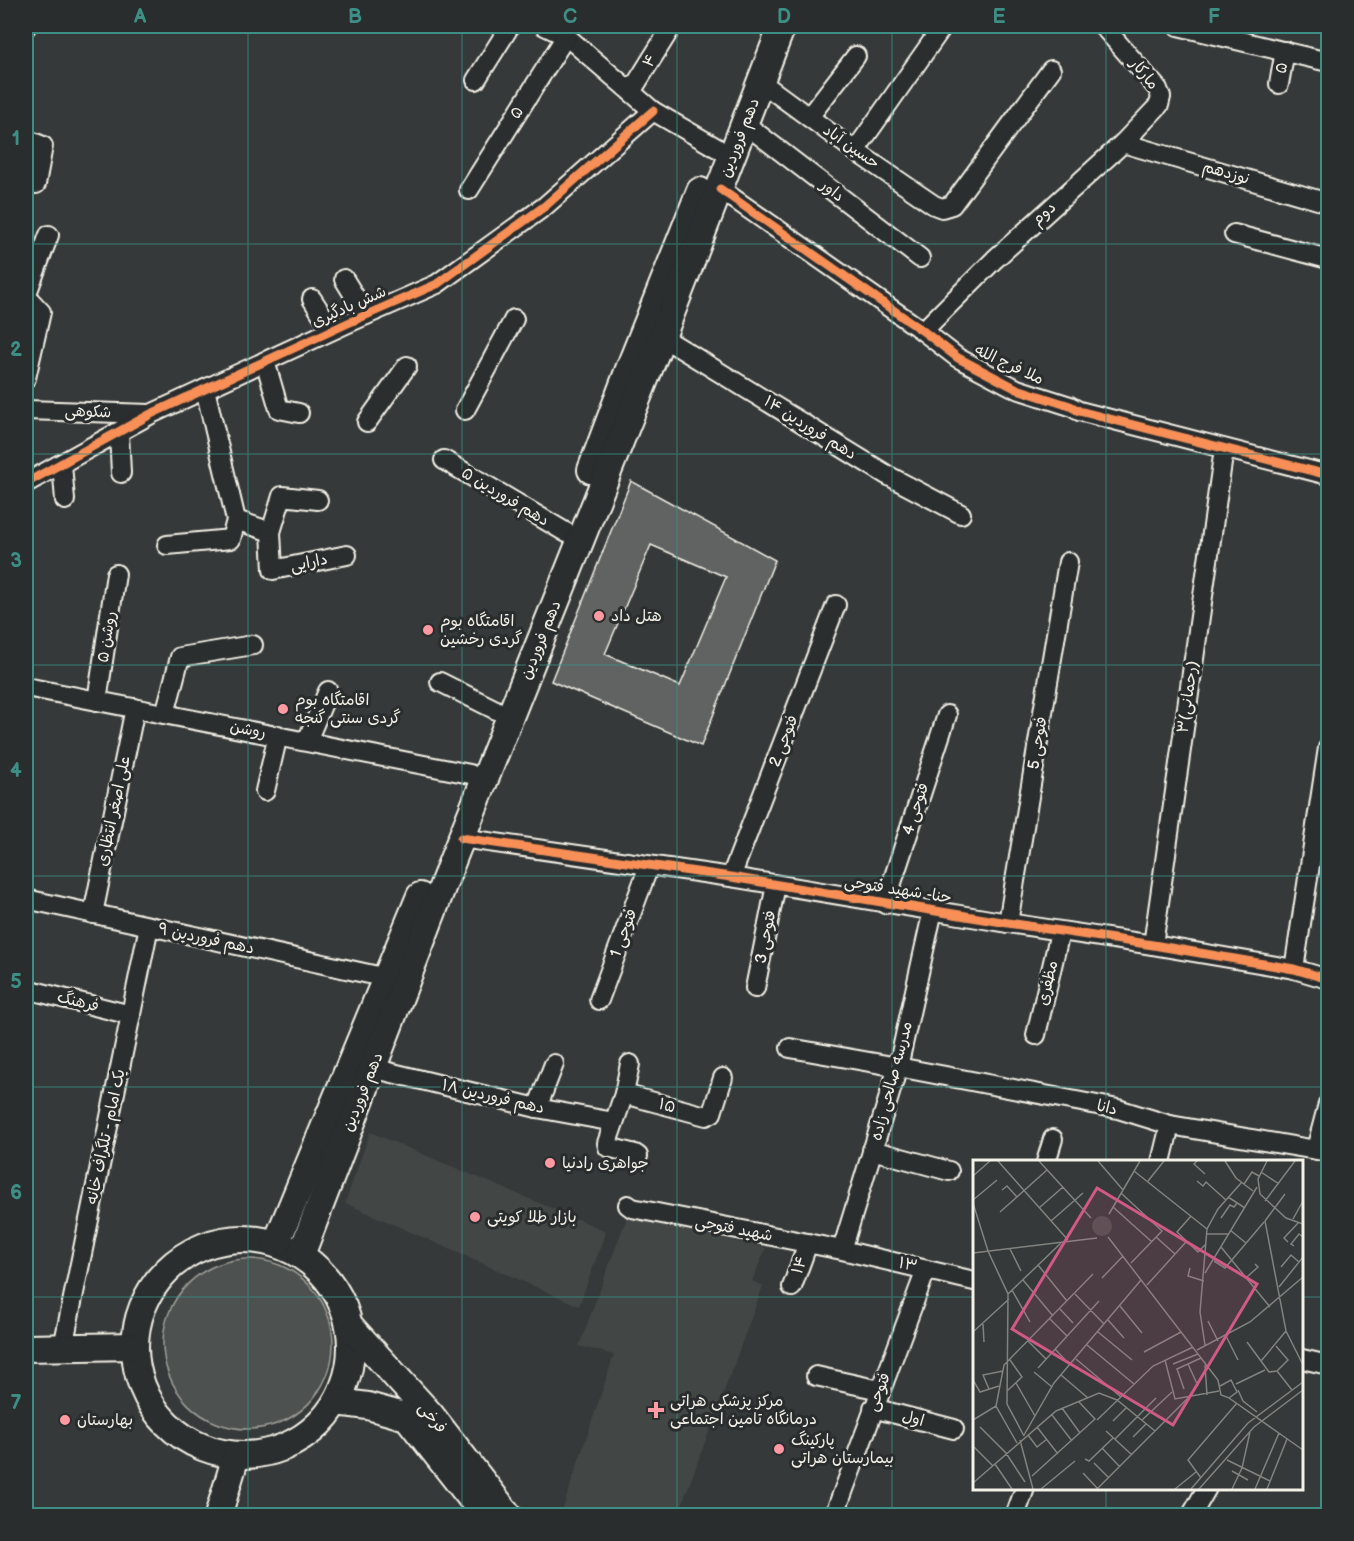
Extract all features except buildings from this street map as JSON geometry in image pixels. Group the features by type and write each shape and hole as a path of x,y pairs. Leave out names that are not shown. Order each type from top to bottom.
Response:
{"main road":[{"name":"دهم فروردین","path":"300,1255 461,838 720,189 781,26"},
{"name":"دهم فروردین","path":"276,1244 496,710 717,148 781,26"},
{"path":"243,1238 276,1244 300,1255 318,1269 332,1285 343,1305 350,1326 352,1352 348,1378 337,1402 319,1426 294,1443 266,1454 236,1456 204,1449 176,1432 168,1424 154,1408 140,1379 135,1346 140,1313 155,1283 179,1259 209,1244 243,1238"},
{"name":"فرخی","path":"350,1326 430,1414 508,1515"},
{"path":"26,1348 135,1346"},
{"name":"فرخی","path":"337,1402 368,1406 407,1417 485,1515"},
{"path":"218,1515 236,1456"}],"street":[{"path":"476,80 510,26"},
{"path":"545,26 566,36 652,111 717,148"},
{"path":"855,151 943,26"},
{"name":"مارکار","path":"1103,26 1158,89 1161,97"},
{"path":"1178,26 1329,62"},
{"name":"۴","path":"631,92 669,31"},
{"name":"۵","path":"469,190 566,36"},
{"name":"۵","path":"1279,84 1285,51"},
{"path":"809,117 856,56"},
{"name":"حسین آباد","path":"761,82 855,151 934,205 942,208 952,205 1051,70"},
{"name":"دوم","path":"923,331 995,259 1123,142 1159,105 1161,97"},
{"name":"شش بادگیری","path":"26,483 151,414 437,284 545,206 652,111"},
{"name":"داور","path":"745,124 920,258"},
{"path":"26,139 43,146 36,184"},
{"name":"نوزدهم","path":"1123,142 1329,203"},
{"name":"ملا فرج الله","path":"720,189 958,358 1017,389 1079,411 1329,475"},
{"path":"1234,234 1329,259"},
{"path":"26,378 41,312 26,296 49,235"},
{"path":"344,279 366,315"},
{"path":"312,299 332,330"},
{"path":"465,410 514,319"},
{"name":"دهم فروردین ۱۴","path":"662,337 887,475 961,514"},
{"path":"265,361 279,409 299,413"},
{"path":"367,422 407,366"},
{"path":"166,545 231,539 236,520 205,389"},
{"name":"شکوهی","path":"26,410 151,414"},
{"path":"118,433 121,472"},
{"name":"۳(رحمانی)","path":"1153,945 1224,448"},
{"name":"دهم فروردین ۵","path":"444,460 567,533"},
{"path":"62,464 65,500"},
{"path":"236,520 271,532 282,496 318,500"},
{"name":"دارایی","path":"271,532 273,570 347,555"},
{"name":"فتوحی 5","path":"1008,923 1068,562"},
{"name":"روشن ۵","path":"97,701 116,574"},
{"name":"فتوحی 2","path":"731,877 836,605"},
{"path":"165,714 180,657 253,645"},
{"path":"440,682 496,710"},
{"name":"روشن","path":"26,687 470,774"},
{"path":"307,741 328,691"},
{"name":"علی اصغر انتظاری","path":"93,914 135,708"},
{"name":"فتوحی 4","path":"885,904 947,715"},
{"path":"265,791 278,735"},
{"path":"1294,969 1329,748"},
{"name":"حنا- شهید فتوحی","path":"461,838 731,877 885,904 1153,945 1294,969 1329,979"},
{"name":"فتوحی 1","path":"599,1000 649,866"},
{"name":"فتوحی 3","path":"755,988 776,885"},
{"name":"دهم فروردین ۹","path":"26,899 387,978"},
{"name":"مدرسه صالحی زاده","path":"842,1250 898,1067 933,910"},
{"name":"یک امام - تلگراف خانه","path":"63,1347 149,926"},
{"name":"مظفری","path":"1036,1035 1060,932"},
{"name":"فرهنگ","path":"26,989 131,1015"},
{"name":"دانا","path":"790,1048 1118,1109 1170,1125 1323,1151"},
{"path":"537,1108 554,1064"},
{"path":"630,1064 624,1094 607,1143 608,1147 638,1156"},
{"name":"دهم فروردین ۱۸","path":"372,1068 537,1108 614,1122"},
{"name":"۱۵","path":"624,1094 706,1116 710,1115 723,1078"},
{"path":"1323,1151 1329,1104"},
{"path":"1161,1160 1170,1125"},
{"path":"1046,1160 1053,1139"},
{"path":"872,1150 949,1171"},
{"name":"شهید فتوحی","path":"628,1205 632,1208 842,1250"},
{"name":"۱۴","path":"792,1287 808,1243"},
{"name":"۱۳","path":"842,1250 973,1281"},
{"name":"فتوحی","path":"834,1515 926,1269"},
{"path":"1303,1359 1329,1365"},
{"path":"816,1376 880,1390"},
{"name":"اول","path":"873,1408 954,1429"},
{"path":"1015,1515 1024,1490"},
{"path":"1191,1515 1206,1490"}],"shaded area":[{"name":"بازار طلا کویتی","path":"370,1132 606,1231 579,1306 345,1203"},
{"name":"مرکز پزشکی هراتی درمانگاه تامین اجتماعی","path":"627,1217 766,1248 752,1281 763,1286 678,1515 565,1515 561,1514 614,1355 579,1346"},
{"path":"248,1259 280,1266 295,1273 308,1284 319,1297 326,1312 333,1344 326,1376 319,1391 308,1404 295,1415 280,1422 248,1429 216,1422 201,1415 188,1404 177,1391 170,1376 163,1344 170,1312 177,1297 188,1284 201,1273 216,1266"}],"cycle path":[{"path":"26,483 151,414 437,284 545,206 653,111"},
{"path":"720,189 958,358 1017,389 1079,411 1328,475"},
{"path":"461,838 731,877 1153,945 1294,969 1328,979"}],"place":[{"name":"هتل داد","path":"599,616"},
{"name":"اقامتگاه بوم گردی رخشین","path":"428,630"},
{"name":"اقامتگاه بوم گردی سنتی گنجه","path":"283,709"},
{"name":"جواهری رادنیا","path":"550,1163"},
{"name":"بازار طلا کویتی","path":"475,1217"},
{"name":"مرکز پزشکی هراتی درمانگاه تامین اجتماعی","path":"656,1410"},
{"name":"بهارستان","path":"65,1420"},
{"name":"پارکینگ بیمارستان هراتی","path":"779,1449"}]}
